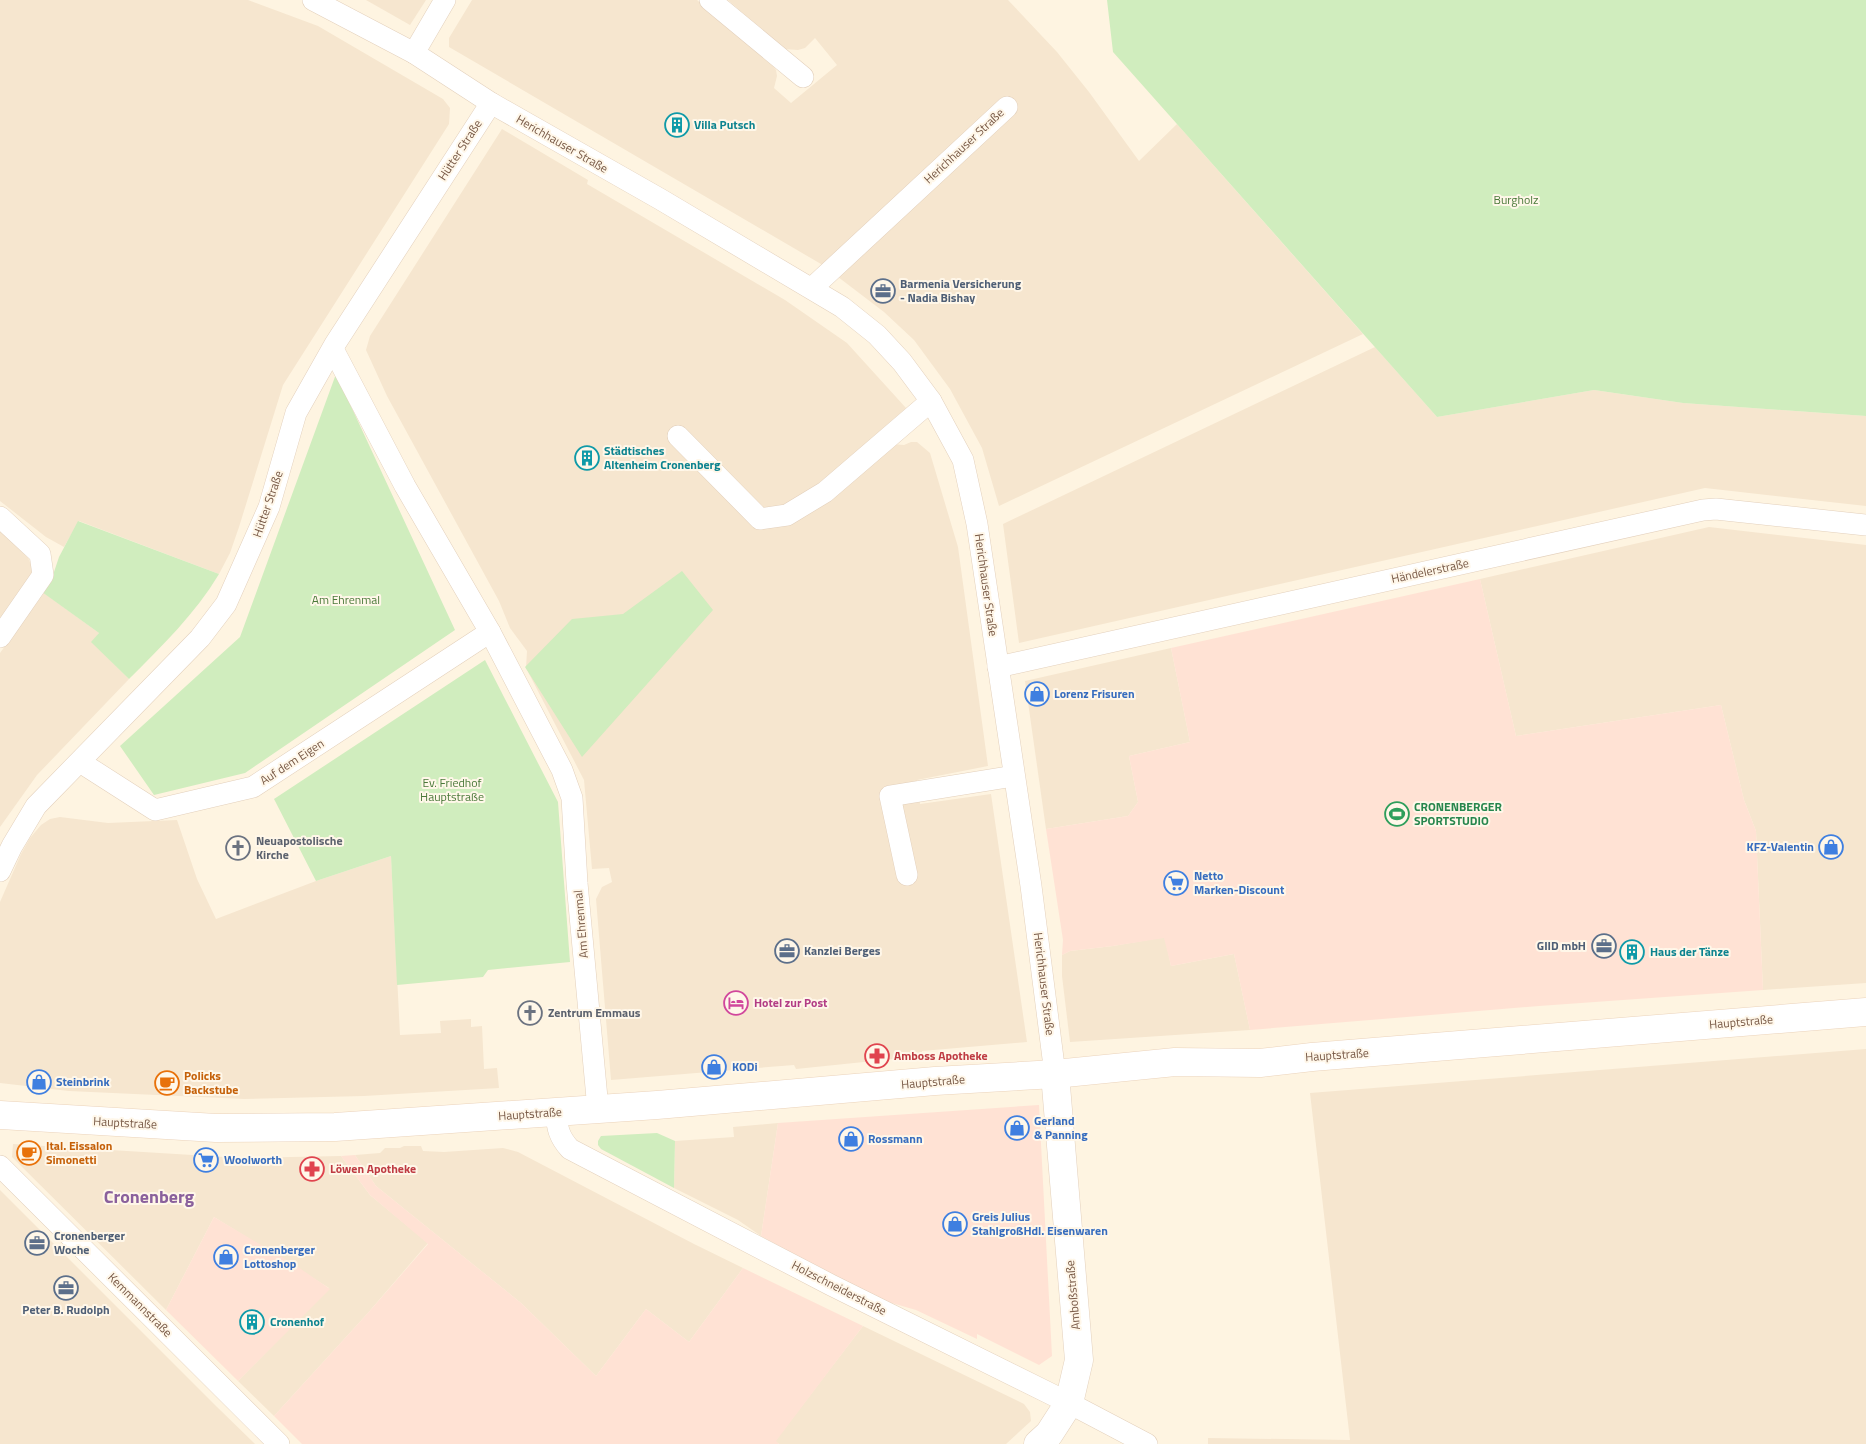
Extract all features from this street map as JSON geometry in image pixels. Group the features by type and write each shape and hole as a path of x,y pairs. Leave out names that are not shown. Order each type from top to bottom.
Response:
{"main road":[{"name":"Hauptstraße","path":"0,1115 216,1128 335,1127 826,1092 936,1081 1055,1074 1175,1062 1260,1063 1312,1057 1866,1012"},
{"name":"Amboßstraße","path":"1038,1444 1049,1434 1069,1402 1078,1360 1055,1074"}],"street":[{"name":"Herichhauser Straße","path":"312,0 414,53 491,103 842,307 876,335 902,362 931,401 963,460 977,524 1031,886 1055,1074"},
{"path":"414,53 445,0"},
{"path":"710,0 802,77"},
{"name":"Hütter Straße","path":"0,871 12,846 36,806 200,638 226,604 269,507 296,413 333,349 491,103"},
{"name":"Herichhauser Straße","path":"812,288 1006,107"},
{"name":"Am Ehrenmal","path":"333,349 405,486 490,632 562,770 572,798 579,902 598,1109"},
{"path":"678,436 760,519 788,515 825,492 931,401"},
{"name":"Händelerstraße","path":"998,667 1703,510 1716,509 1866,525"},
{"path":"0,517 40,554 43,575 0,637"},
{"name":"Auf dem Eigen","path":"80,762 156,810 253,787 490,632"},
{"path":"907,875 890,796 1014,776"},
{"name":"Holzschneiderstraße","path":"556,1112 559,1135 570,1148 831,1285 1069,1402 1147,1444"},
{"name":"Kemmannstraße","path":"0,1166 279,1444"}],"shaded area":[{"path":"0,0 248,0 318,26 443,99 450,108 449,124 283,385 239,527 230,553 219,574 79,521 64,547 46,537 0,501"},
{"path":"366,0 426,0 410,25"},
{"path":"472,0 697,0 772,65 776,70 777,76 774,88 791,103 837,65 815,38 805,48 798,50 784,49 728,0 1008,0 1057,52 1089,92 1139,161 1177,124 1363,334 999,506 982,448 950,389 914,340 884,312 821,264 449,47 449,38"},
{"path":"502,129 588,180 587,184 785,300 847,343 906,408 867,442 904,445 917,442 930,453 958,547 988,766 917,780 920,804 991,794 1027,1042 922,1051 922,1056 796,1069 794,1065 611,1080 596,899 602,887 612,882 609,868 592,869 584,780 526,668 527,651 510,628 499,601 387,396 366,350 370,336"},
{"path":"1375,347 1437,417 1594,390 1683,403 1866,416 1866,506 1705,488 1019,643 1003,524"},
{"path":"1709,527 1866,545 1866,983 1763,990 1756,831 1744,800 1721,705 1516,736 1480,579"},
{"path":"0,531 28,558 32,571 0,619"},
{"path":"1480,579 1516,736 1721,705 1744,800 1756,831 1763,990 1250,1030 1234,954 1171,966 1164,938 1070,951 1062,955 1063,940 1046,829 1128,816 1138,802 1129,756 1190,742 1171,648"},
{"path":"44,593 99,633 92,642 129,679 37,775 0,827 0,653"},
{"path":"1171,648 1190,742 1129,756 1138,802 1128,816 1046,829 1025,681"},
{"path":"60,817 108,823 177,820 197,879 216,919 316,881 391,856 400,1035 441,1033 440,1021 471,1019 471,1027 482,1026 484,1069 497,1068 499,1088 364,1096 244,1099 69,1091 0,1083 0,902 30,838 41,825 50,819"},
{"path":"1165,937 1171,966 1234,954 1250,1030 1070,1042 1062,976 1062,955 1070,951"},
{"path":"1866,1049 1866,1444 1208,1444 1208,1438 1350,1440 1310,1093"},
{"path":"1039,1105 1052,1356 1039,1365 977,1334 977,1339 916,1310 871,1297 761,1236 778,1123"},
{"path":"778,1123 761,1236 738,1220 674,1188 675,1141 734,1137 733,1127"},
{"path":"13,1144 241,1158 341,1156 370,1195 428,1243 367,1314 274,1416 238,1381 329,1288 214,1217 166,1310 12,1157"},
{"path":"404,1146 421,1146 423,1151 444,1152 503,1148 518,1152 743,1268 689,1342 646,1309 596,1376 521,1303 376,1186 355,1155 380,1153 385,1148 400,1148"},
{"path":"355,1155 376,1186 521,1303 596,1376 646,1309 689,1342 743,1268 863,1326 776,1441 779,1444 302,1444 274,1416 428,1244 370,1195 341,1156"},
{"path":"0,1190 217,1407 255,1444 0,1444"},
{"path":"214,1217 295,1265 330,1289 238,1381 166,1310"},
{"path":"863,1326 1024,1404 1030,1412 1031,1421 1006,1444 779,1444 775,1441"}],"green space":[{"name":"Burgholz","path":"1107,0 1866,0 1866,416 1683,403 1594,390 1437,417 1113,52"},
{"name":"Am Ehrenmal","path":"336,374 455,630 245,773 154,795 120,746 240,637"},
{"path":"78,521 219,574 189,616 129,679 91,642 99,633 42,592 52,578 59,557"},
{"path":"682,571 713,610 582,757 525,667 572,619 623,614"},
{"name":"Ev. Friedhof Hauptstraße","path":"485,660 558,802 570,962 488,970 483,977 397,985 391,856 316,881 274,799"},
{"path":"657,1133 675,1141 674,1188 601,1149 598,1145 601,1136"}],"place":[{"name":"Villa Putsch","path":"677,125"},
{"name":"Barmenia Versicherung - Nadia Bishay","path":"883,291"},
{"name":"Städtisches Altenheim Cronenberg","path":"587,458"},
{"name":"Lorenz Frisuren","path":"1037,694"},
{"name":"CRONENBERGER SPORTSTUDIO","path":"1397,814"},
{"name":"KFZ-Valentin","path":"1831,847"},
{"name":"Neuapostolische Kirche","path":"238,848"},
{"name":"Netto Marken-Discount","path":"1176,883"},
{"name":"GIID mbH","path":"1604,946"},
{"name":"Kanzlei Berges","path":"787,951"},
{"name":"Haus der Tänze","path":"1632,952"},
{"name":"Hotel zur Post","path":"736,1003"},
{"name":"Zentrum Emmaus","path":"530,1013"},
{"name":"Amboss Apotheke","path":"877,1056"},
{"name":"KODi","path":"714,1067"},
{"name":"Steinbrink","path":"39,1082"},
{"name":"Policks Backstube","path":"167,1083"},
{"name":"Gerland & Panning","path":"1017,1128"},
{"name":"Rossmann","path":"851,1139"},
{"name":"Ital. Eissalon Simonetti","path":"29,1153"},
{"name":"Woolworth","path":"206,1160"},
{"name":"Löwen Apotheke","path":"312,1169"},
{"name":"Greis Julius StahlgroßHdl. Eisenwaren","path":"955,1224"},
{"name":"Cronenberger Woche","path":"37,1243"},
{"name":"Cronenberger Lottoshop","path":"226,1257"},
{"name":"Peter B. Rudolph","path":"66,1288"},
{"name":"Cronenhof","path":"252,1322"}],"district":[{"name":"Cronenberg","path":"149,1197"}]}
